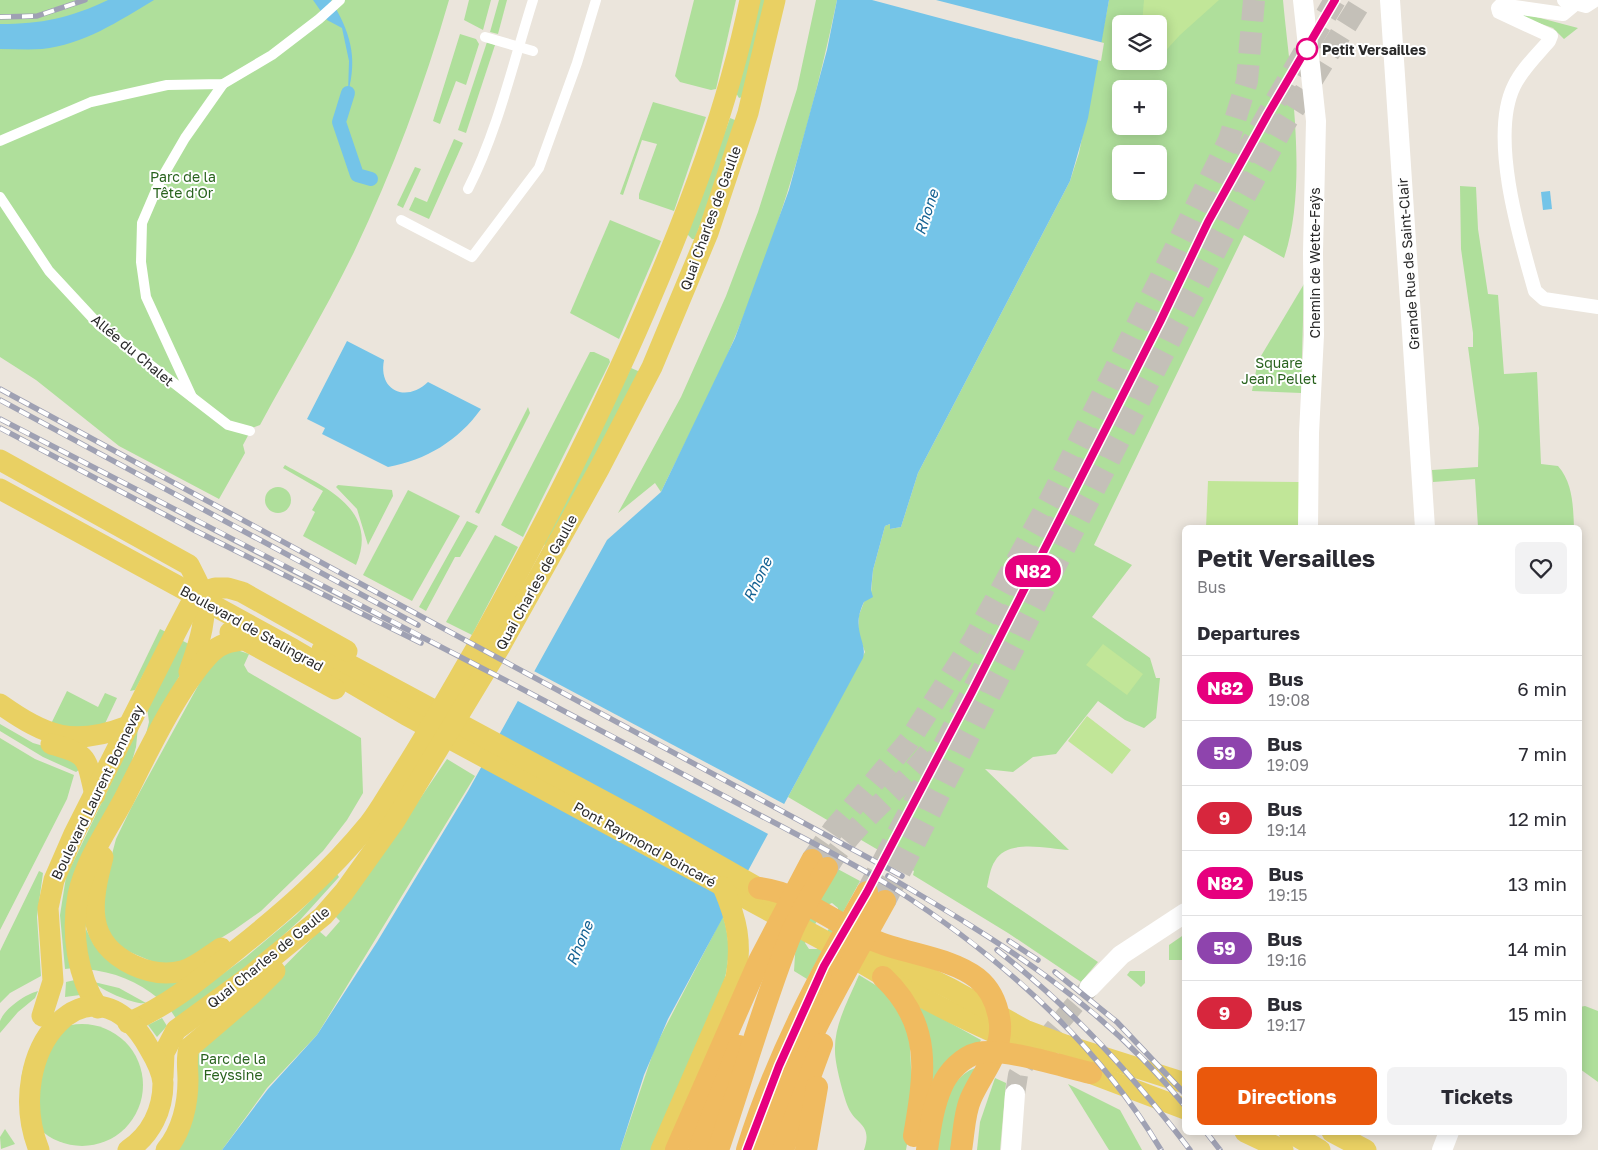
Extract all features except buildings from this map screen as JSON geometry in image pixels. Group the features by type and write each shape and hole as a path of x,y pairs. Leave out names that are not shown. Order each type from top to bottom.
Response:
{"highway":[{"path":"676,1150 760,959 820,864 742,1056 709,1150"},
{"path":"759,888 782,892 874,941 969,973 985,986 1000,1029 998,1044 980,1064 961,1150"},
{"path":"747,1150 779,1066 824,966 876,896 870,947 828,1029 782,1150"},
{"path":"733,1150 760,1072 777,1012 786,947"},
{"path":"766,1150 794,1074 819,1017 870,947"},
{"path":"883,977 904,999 918,1032 922,1056 919,1105 912,1150"},
{"path":"699,1150 735,1053 772,981"},
{"path":"718,1150 750,1057 772,981"},
{"path":"790,1150 828,1029"},
{"path":"798,1150 828,1029"},
{"path":"806,1150 828,1029"},
{"path":"813,1150 823,1093 828,1029"},
{"path":"926,1150 934,1110 942,1084 950,1072 964,1059 980,1064 1004,1054 1091,1073"},
{"path":"969,1150 980,1064"},
{"path":"726,1150 746,1089 760,1072"},
{"path":"684,1150 695,1108"}],"main road":[{"name":"Quai Charles de Gaulle","path":"128,1023 159,1010 182,994 297,901 343,854 372,820 454,687 532,548 618,374 680,231 722,109 742,40 750,0"},
{"name":"Quai Charles de Gaulle","path":"128,1150 143,1138 153,1124 160,1107 164,1053 176,1030 250,976 322,916 367,861 451,730 547,562 644,386 708,233 748,113 775,0"},
{"name":"Chemin de Wette-Faÿs","path":"1303,0 1316,121 1313,253 1314,335 1309,433 1308,525"},
{"name":"Grande Rue de Saint-Clair","path":"1390,0 1425,525"},
{"path":"0,460 189,565 198,604 198,644 180,696"},
{"path":"0,477 101,538"},
{"path":"0,489 101,538"},
{"name":"Boulevard de Stalingrad","path":"101,538 409,706"},
{"path":"198,604 215,588 228,588 242,592 335,643 409,706"},
{"path":"198,604 250,644 358,702 409,706"},
{"name":"Boulevard Laurent Bonnevay","path":"98,1008 74,1006 56,1010 33,1022 53,980 48,908 54,880 128,726 198,604"},
{"path":"180,696 212,651 226,642 250,644"},
{"name":"Boulevard Laurent Bonnevay","path":"98,1008 87,991 81,976 75,929 78,898 88,864 180,696"},
{"path":"0,704 41,730 58,736 102,736 128,726"},
{"name":"Pont Raymond Poincaré","path":"409,706 723,887 838,948 883,977 983,1028 1091,1073 1182,1108"},
{"name":"Pont Raymond Poincaré","path":"409,706 635,818 915,973"},
{"path":"0,716 31,736 81,754 87,764 94,795"},
{"path":"122,802 106,845 94,900 94,918 104,945 114,954 138,967 153,971 184,971 225,946 259,932"},
{"path":"661,1150 729,998 736,978 740,956 736,920 723,887"},
{"path":"1089,988 1121,955 1182,915"},
{"path":"166,1150 179,1129 186,1109 188,1077 186,1057 189,1048 251,995 289,956 322,916"},
{"path":"838,948 995,1014"},
{"path":"915,973 995,1014 1062,1052 1182,1092"},
{"path":"915,973 951,989 1040,1036 1182,1082"},
{"path":"98,1008 111,1012 128,1023 146,1043 163,1077"},
{"path":"1011,1150 1015,1094"},
{"path":"10,1114 35,1150"},
{"path":"1251,1135 1283,1150"},
{"path":"1294,1135 1320,1150"},
{"path":"1338,1135 1366,1150"},
{"path":"1442,1150 1448,1135"},
{"path":"1459,1135 1460,1150"}],"street":[{"path":"468,189 478,169 500,108 533,0"},
{"path":"401,220 472,257 539,168 577,63 596,0"},
{"path":"1596,0 1586,6 1570,2 1563,14 1501,5 1498,8 1499,12 1550,36 1549,40 1522,73 1510,96 1506,125 1507,164 1514,208 1535,292 1544,300 1598,307"},
{"path":"192,398 146,297 140,262 142,223 160,182 185,138 223,84 272,55 339,2"},
{"path":"484,38 532,51"},
{"path":"0,142 92,102 167,85 223,84"},
{"name":"Allée du Chalet","path":"0,197 49,271 100,326 228,425 250,432"},
{"path":"440,239 445,229"}],"green space":[{"name":"Parc de la Tête d'Or","path":"0,0 449,0 407,128 354,252 260,425 252,428 243,445 245,453 219,499 119,446 36,380 0,357"},
{"path":"469,0 491,0 483,30 464,20"},
{"path":"499,0 507,0 498,34 490,32"},
{"path":"694,0 736,0 716,89 711,90 680,82 675,76"},
{"path":"758,0 767,0 742,97 739,98 736,93"},
{"path":"816,0 837,0 806,129 767,255 718,376 661,492 655,483 618,513 681,397 726,296 758,212 797,89"},
{"path":"1109,0 1283,0 1296,130 1297,164 1291,229 1284,258 1244,235 1094,545 1132,565 1092,617 1150,658 1156,678 1160,678 1156,718 1144,728 1125,720 1098,701 1056,754 1033,757 1013,772 985,769 1069,850 1029,846 1009,849 1001,854 993,864 987,887 1098,962 1081,982 1008,933 913,875 914,871 788,797 865,652 858,633 859,615 864,602 871,593 873,570 885,526 890,524 890,529 901,527 918,473 1070,181 1079,153"},
{"path":"1144,0 1219,0 1167,49 1167,15 1143,15"},
{"path":"1510,10 1578,28 1564,39 1553,28 1510,13"},
{"path":"460,34 476,39 479,44 466,85 456,81 440,124 433,121"},
{"path":"487,42 495,45 466,133 458,130"},
{"path":"653,102 706,117 674,211 639,199 639,194 657,144 642,140 623,195 620,194"},
{"path":"730,118 735,120 736,123 695,239 692,239 687,234"},
{"path":"454,139 463,143 429,219 409,210 415,197 427,202"},
{"path":"415,167 421,169 403,208 397,205"},
{"path":"1460,186 1476,187 1478,229 1488,294 1498,295 1504,374 1537,372 1541,464 1558,466 1567,480 1571,495 1574,525 1478,525 1475,479 1433,482 1432,470 1478,467 1479,428 1468,347 1473,347 1473,333 1461,249"},
{"path":"610,220 661,241 619,339 570,313"},
{"name":"Square Jean Pellet","path":"1304,284 1301,393 1252,391 1258,361"},
{"path":"590,352 609,359 610,362 523,537 501,525"},
{"path":"631,368 638,371 638,375 547,546 543,544"},
{"path":"528,407 530,413 479,514 475,512"},
{"path":"285,465 331,492 344,502 354,515 361,529 361,546 356,565 303,536 315,512 312,510 323,491 283,468"},
{"path":"1208,481 1299,482 1299,525 1206,525"},
{"path":"338,485 392,490 393,496 368,545 357,509 336,487"},
{"path":"278,487 287,491 291,500 287,509 278,513 269,509 265,500 269,491"},
{"path":"408,490 460,516 412,601 363,575"},
{"path":"467,521 478,526 460,557 455,557 426,611 419,607"},
{"path":"495,535 518,547 472,635 446,622"},
{"path":"160,629 166,632 135,690 130,691"},
{"path":"181,640 193,646 187,663 146,734 149,722 147,707"},
{"path":"1103,644 1143,674 1127,695 1086,665"},
{"path":"237,650 249,654 244,665 248,672 361,738 363,793 347,820 323,851 261,911 180,963 158,964 125,950 106,931 103,897 107,873 116,839 131,808 205,673 221,655"},
{"path":"67,691 98,707 105,693 117,698 101,732 48,730"},
{"path":"1087,716 1131,750 1112,774 1068,741"},
{"path":"0,724 33,743 57,750 83,767 76,772 43,757 0,731"},
{"path":"138,727 136,747 74,968 65,969 60,915 66,877"},
{"path":"0,738 35,759 74,775 67,799 0,930"},
{"name":"Parc de la Feyssine","path":"447,759 475,776 317,1035 267,1088 222,1150 171,1150 191,1061 319,931 326,937 340,921 334,915 400,828"},
{"path":"834,867 860,881 807,979 794,971 796,939","holes":["832,903 838,908 838,913 817,949 809,949 805,943 825,906"]},
{"path":"39,871 43,873 37,917 41,976 10,993 0,1003 0,951"},
{"path":"337,874 339,877 300,920 257,959 177,1020 171,1011 246,957 296,915"},
{"path":"723,916 728,949 724,982 652,1150 620,1150 655,1047"},
{"path":"86,929 94,945 190,974 159,999 143,987 125,978 106,972 86,969"},
{"path":"1182,936 1182,960 1169,960 1169,945"},
{"path":"1130,971 1145,971 1145,983 1141,987 1127,975"},
{"path":"859,975 882,989 909,1025 913,1110 906,1150 864,1150 866,1141 865,1130 851,1113 842,1087 835,1057 835,1041 843,1012"},
{"path":"75,980 80,995 65,997 66,982"},
{"path":"94,982 119,988 146,1003 119,997"},
{"path":"38,991 35,998 18,1012 0,1033 0,1021 6,1011 22,998"},
{"path":"916,1004 981,1040 977,1047 932,1084"},
{"path":"1582,1007 1598,1011 1598,1082 1582,1070"},
{"path":"162,1018 167,1026 157,1037 148,1025"},
{"path":"82,1024 94,1025 105,1029 116,1034 125,1042 133,1051 138,1062 142,1073 142,1097 138,1108 133,1119 125,1128 116,1136 105,1141 94,1145 82,1146 70,1145 59,1141 48,1136 39,1128 31,1119 26,1108 22,1097 21,1085 22,1073 26,1062 31,1051 39,1042 48,1034 59,1029 70,1025"},
{"path":"975,1068 956,1150 937,1150 943,1114 950,1091 964,1074"},
{"path":"995,1078 1006,1083 1000,1150 977,1150 980,1122"},
{"path":"1068,1084 1120,1110 1142,1150 1109,1150"},
{"path":"5,1129 15,1144 1,1149 0,1137"}],"water":[{"path":"108,0 154,0 100,31 72,43 42,49 0,49 0,24 29,23 56,19"},
{"path":"313,0 331,0 343,23 352,56 351,80 348,93 349,61 342,28 327,20"},
{"name":"Rhone","path":"837,0 1109,0 1088,118 1070,181 918,473 901,527 890,529 890,524 885,526 873,570 871,590 873,597 864,602 860,612 859,628 864,652 863,658 668,1019 644,1075 620,1150 222,1150 268,1089 317,1035 377,942 468,791 607,540 661,492 735,338 789,190 827,50"},
{"path":"1550,191 1552,209 1543,210 1541,192"},
{"path":"347,341 384,360 383,371 385,379 389,386 396,390 411,392 428,382 481,409 462,431 440,447 402,464 388,467 322,434 325,428 307,419"}],"pier":[{"path":"872,0 936,0 1104,43 1101,61"},
{"path":"532,670 786,805 770,835 516,700"}],"waterway":[{"path":"348,93 339,122 357,175 371,179"}],"tunnel":[{"path":"812,860 833,830 909,741 973,641 1050,500 1229,140 1247,81 1254,0"},
{"path":"867,892 972,692 1160,323 1208,221 1335,0"},
{"path":"885,901 1226,230 1284,125 1362,0"},
{"path":"827,868 838,851 864,820 908,777 934,746"},
{"path":"1015,1094 1018,1075 1026,1062 1089,988"}],"railway":[{"path":"0,17 37,16 85,0"},
{"path":"0,389 902,876"},
{"path":"0,400 418,625"},
{"path":"0,419 545,701 825,849 895,889 972,943 1043,1004 1076,1037 1107,1073 1135,1110 1161,1150"},
{"path":"0,428 194,530 421,643"},
{"path":"888,876 1010,951 1084,1005 1153,1069 1182,1103"},
{"path":"1009,941 1038,960"},
{"path":"997,950 1051,995 1076,1019 1124,1069 1190,1150"},
{"path":"1055,972 1117,1022 1182,1091"},
{"path":"1208,1135 1220,1150"}],"bus line":[{"name":"N82","path":"747,1150 779,1066 824,966 867,892 972,692 1160,322 1208,222 1268,114 1335,0"}],"place":[{"name":"Petit Versailles","path":"1307,49"}]}
